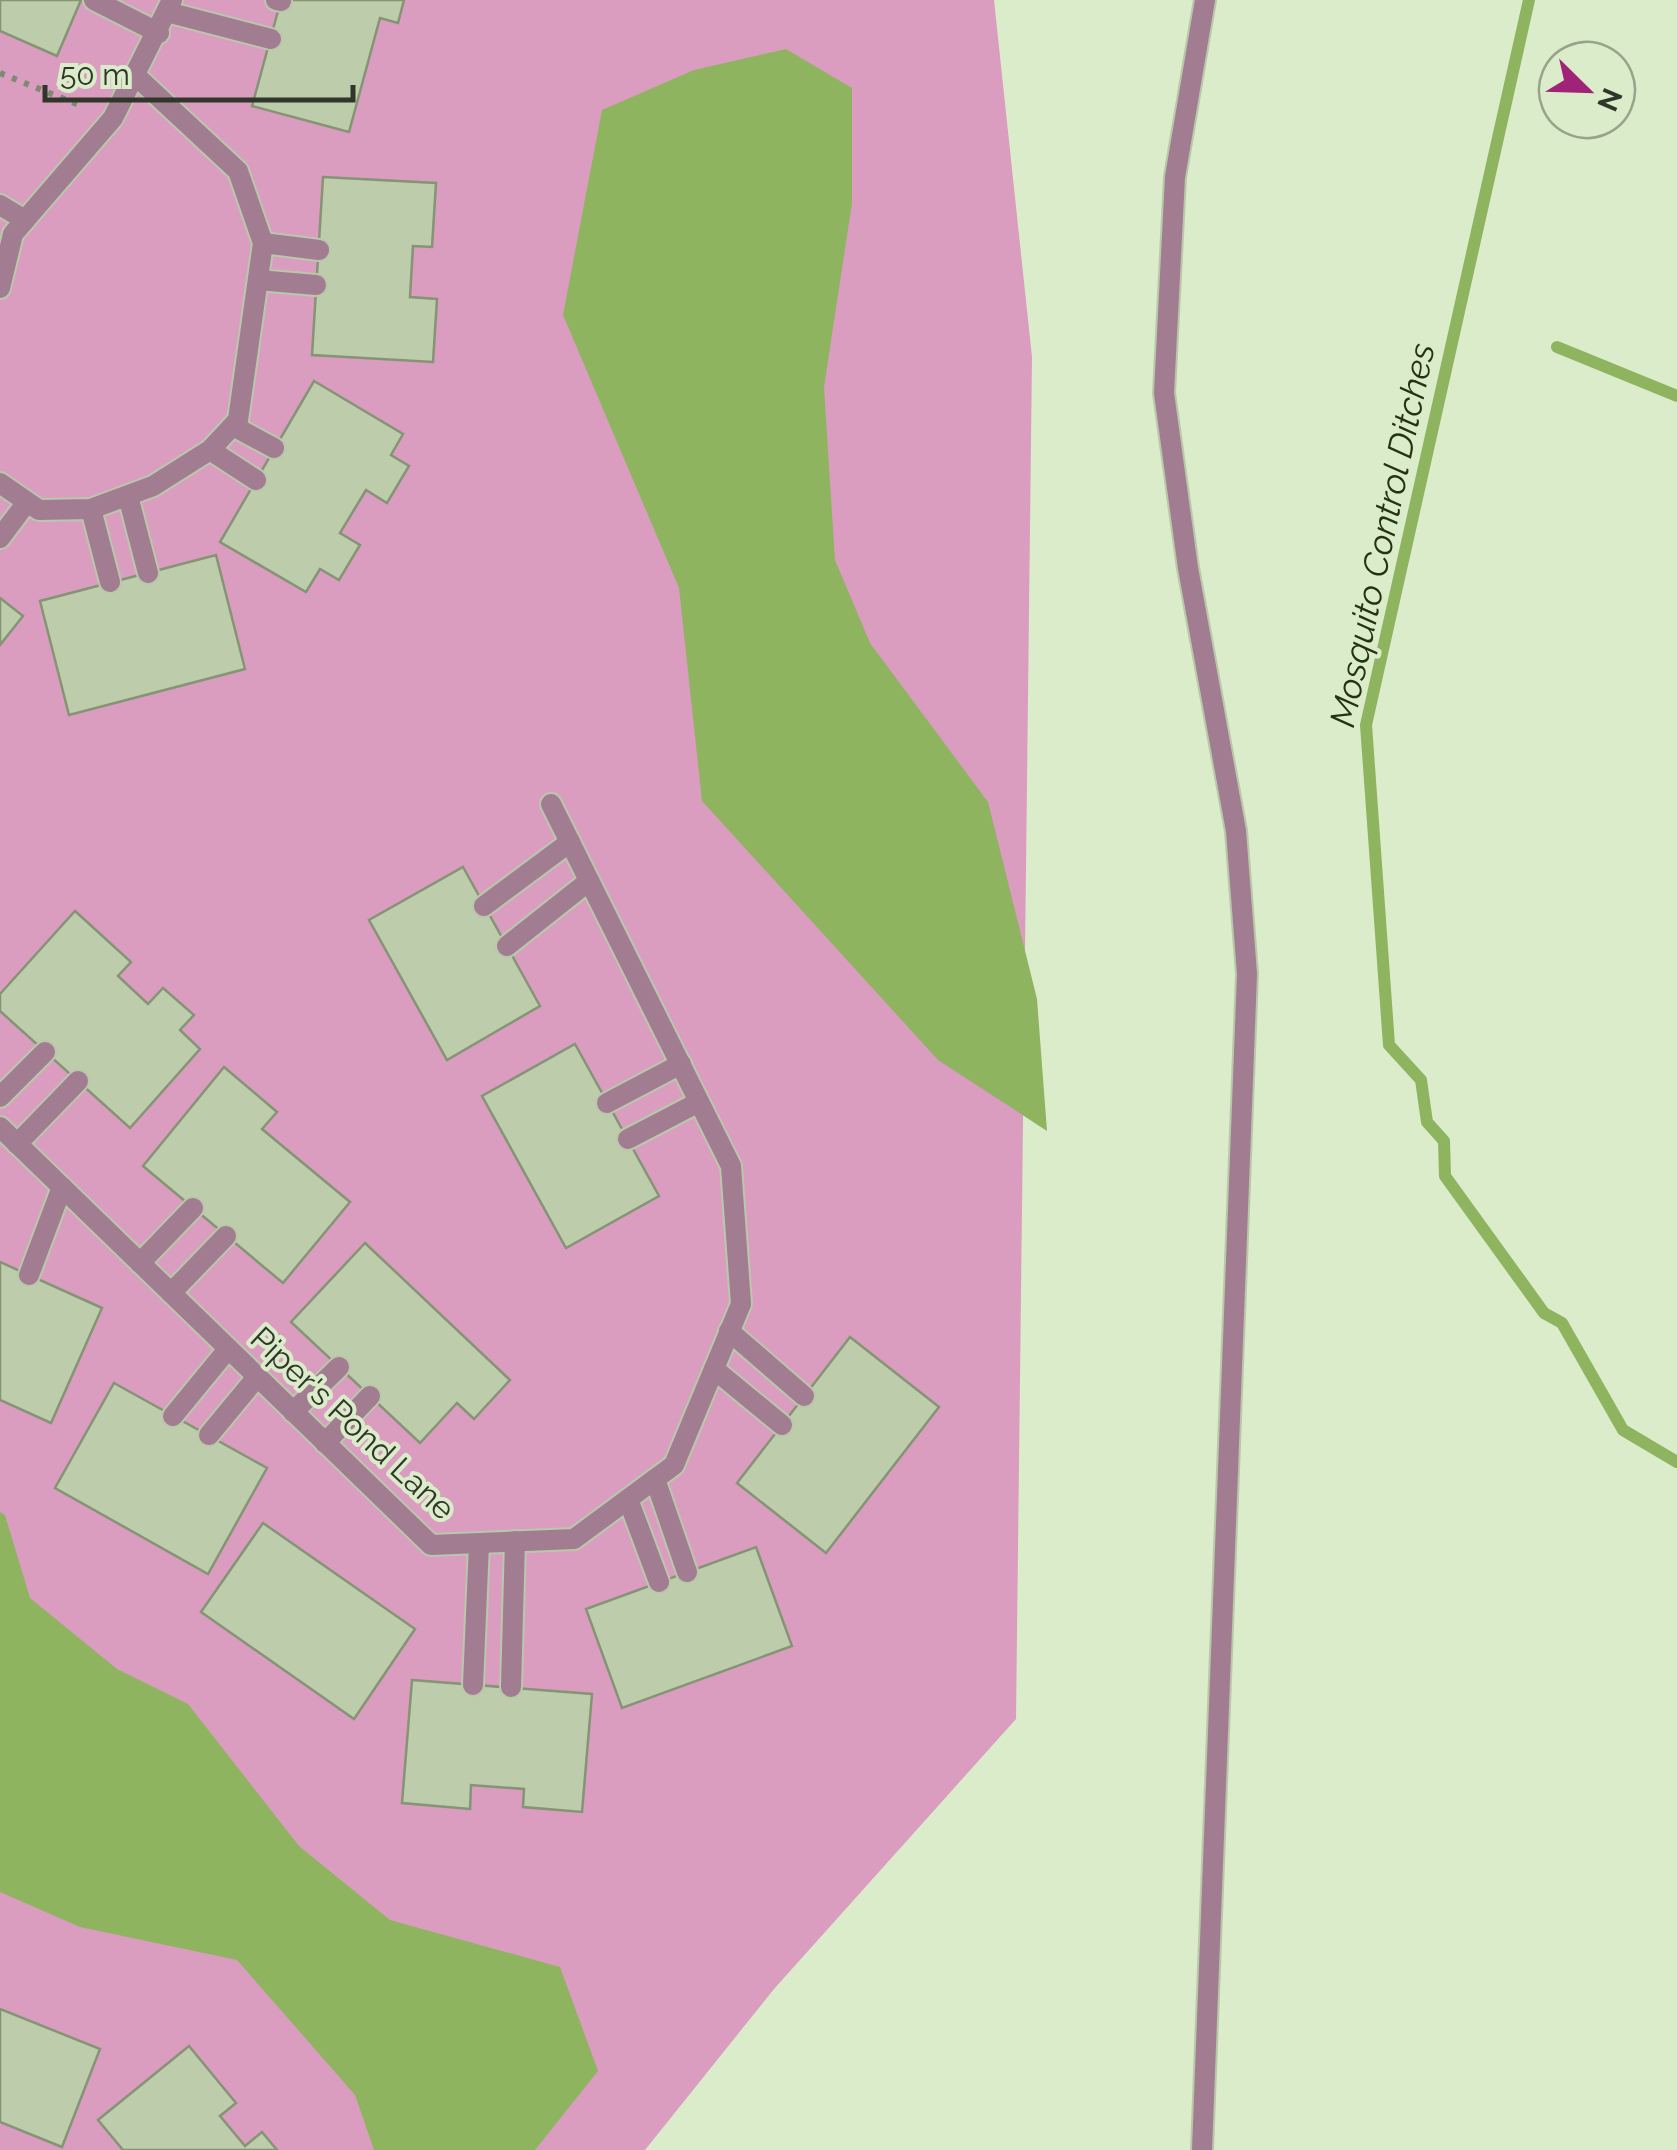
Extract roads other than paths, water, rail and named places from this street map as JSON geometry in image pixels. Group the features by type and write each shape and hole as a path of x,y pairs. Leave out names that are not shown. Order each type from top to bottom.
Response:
{"street":[{"path":"94,0 159,33"},
{"path":"1202,2150 1247,974 1236,830 1188,568 1164,393 1175,177 1205,0"},
{"path":"0,288 4,254 14,234 113,118 170,6 271,38"},
{"path":"0,483 39,510 91,509 128,496 210,450 238,420 263,243 238,172 136,76"},
{"path":"0,205 25,220"},
{"path":"263,243 318,250"},
{"path":"258,280 316,285"},
{"path":"233,426 274,448"},
{"path":"210,450 256,480"},
{"path":"128,496 148,573"},
{"path":"0,538 27,502"},
{"path":"91,509 110,582"},
{"name":"Piper's Pond Lane","path":"0,1127 431,1546 574,1539 674,1465 741,1304 730,1166 551,804"},
{"path":"484,906 570,842"},
{"path":"507,946 589,881"},
{"path":"0,1097 46,1052"},
{"path":"607,1103 681,1064"},
{"path":"17,1144 78,1081"},
{"path":"628,1139 698,1102"},
{"path":"29,1275 62,1187"},
{"path":"140,1264 193,1208"},
{"path":"171,1294 226,1236"},
{"path":"729,1331 804,1396"},
{"path":"173,1416 228,1349"},
{"path":"293,1412 339,1367"},
{"path":"714,1370 782,1425"},
{"path":"209,1435 257,1376"},
{"path":"325,1443 370,1396"},
{"path":"654,1479 687,1572"},
{"path":"628,1499 659,1582"},
{"path":"512,1687 515,1541"},
{"path":"473,1684 478,1544"}],"waterway":[{"name":"Mosquito Control Ditches","path":"1529,0 1366,725 1389,1045 1421,1080 1427,1122 1444,1141 1445,1176 1544,1313 1562,1323 1623,1430 1677,1462"},
{"name":"Mosquito Control Ditches","path":"1557,347 1677,396"}]}
